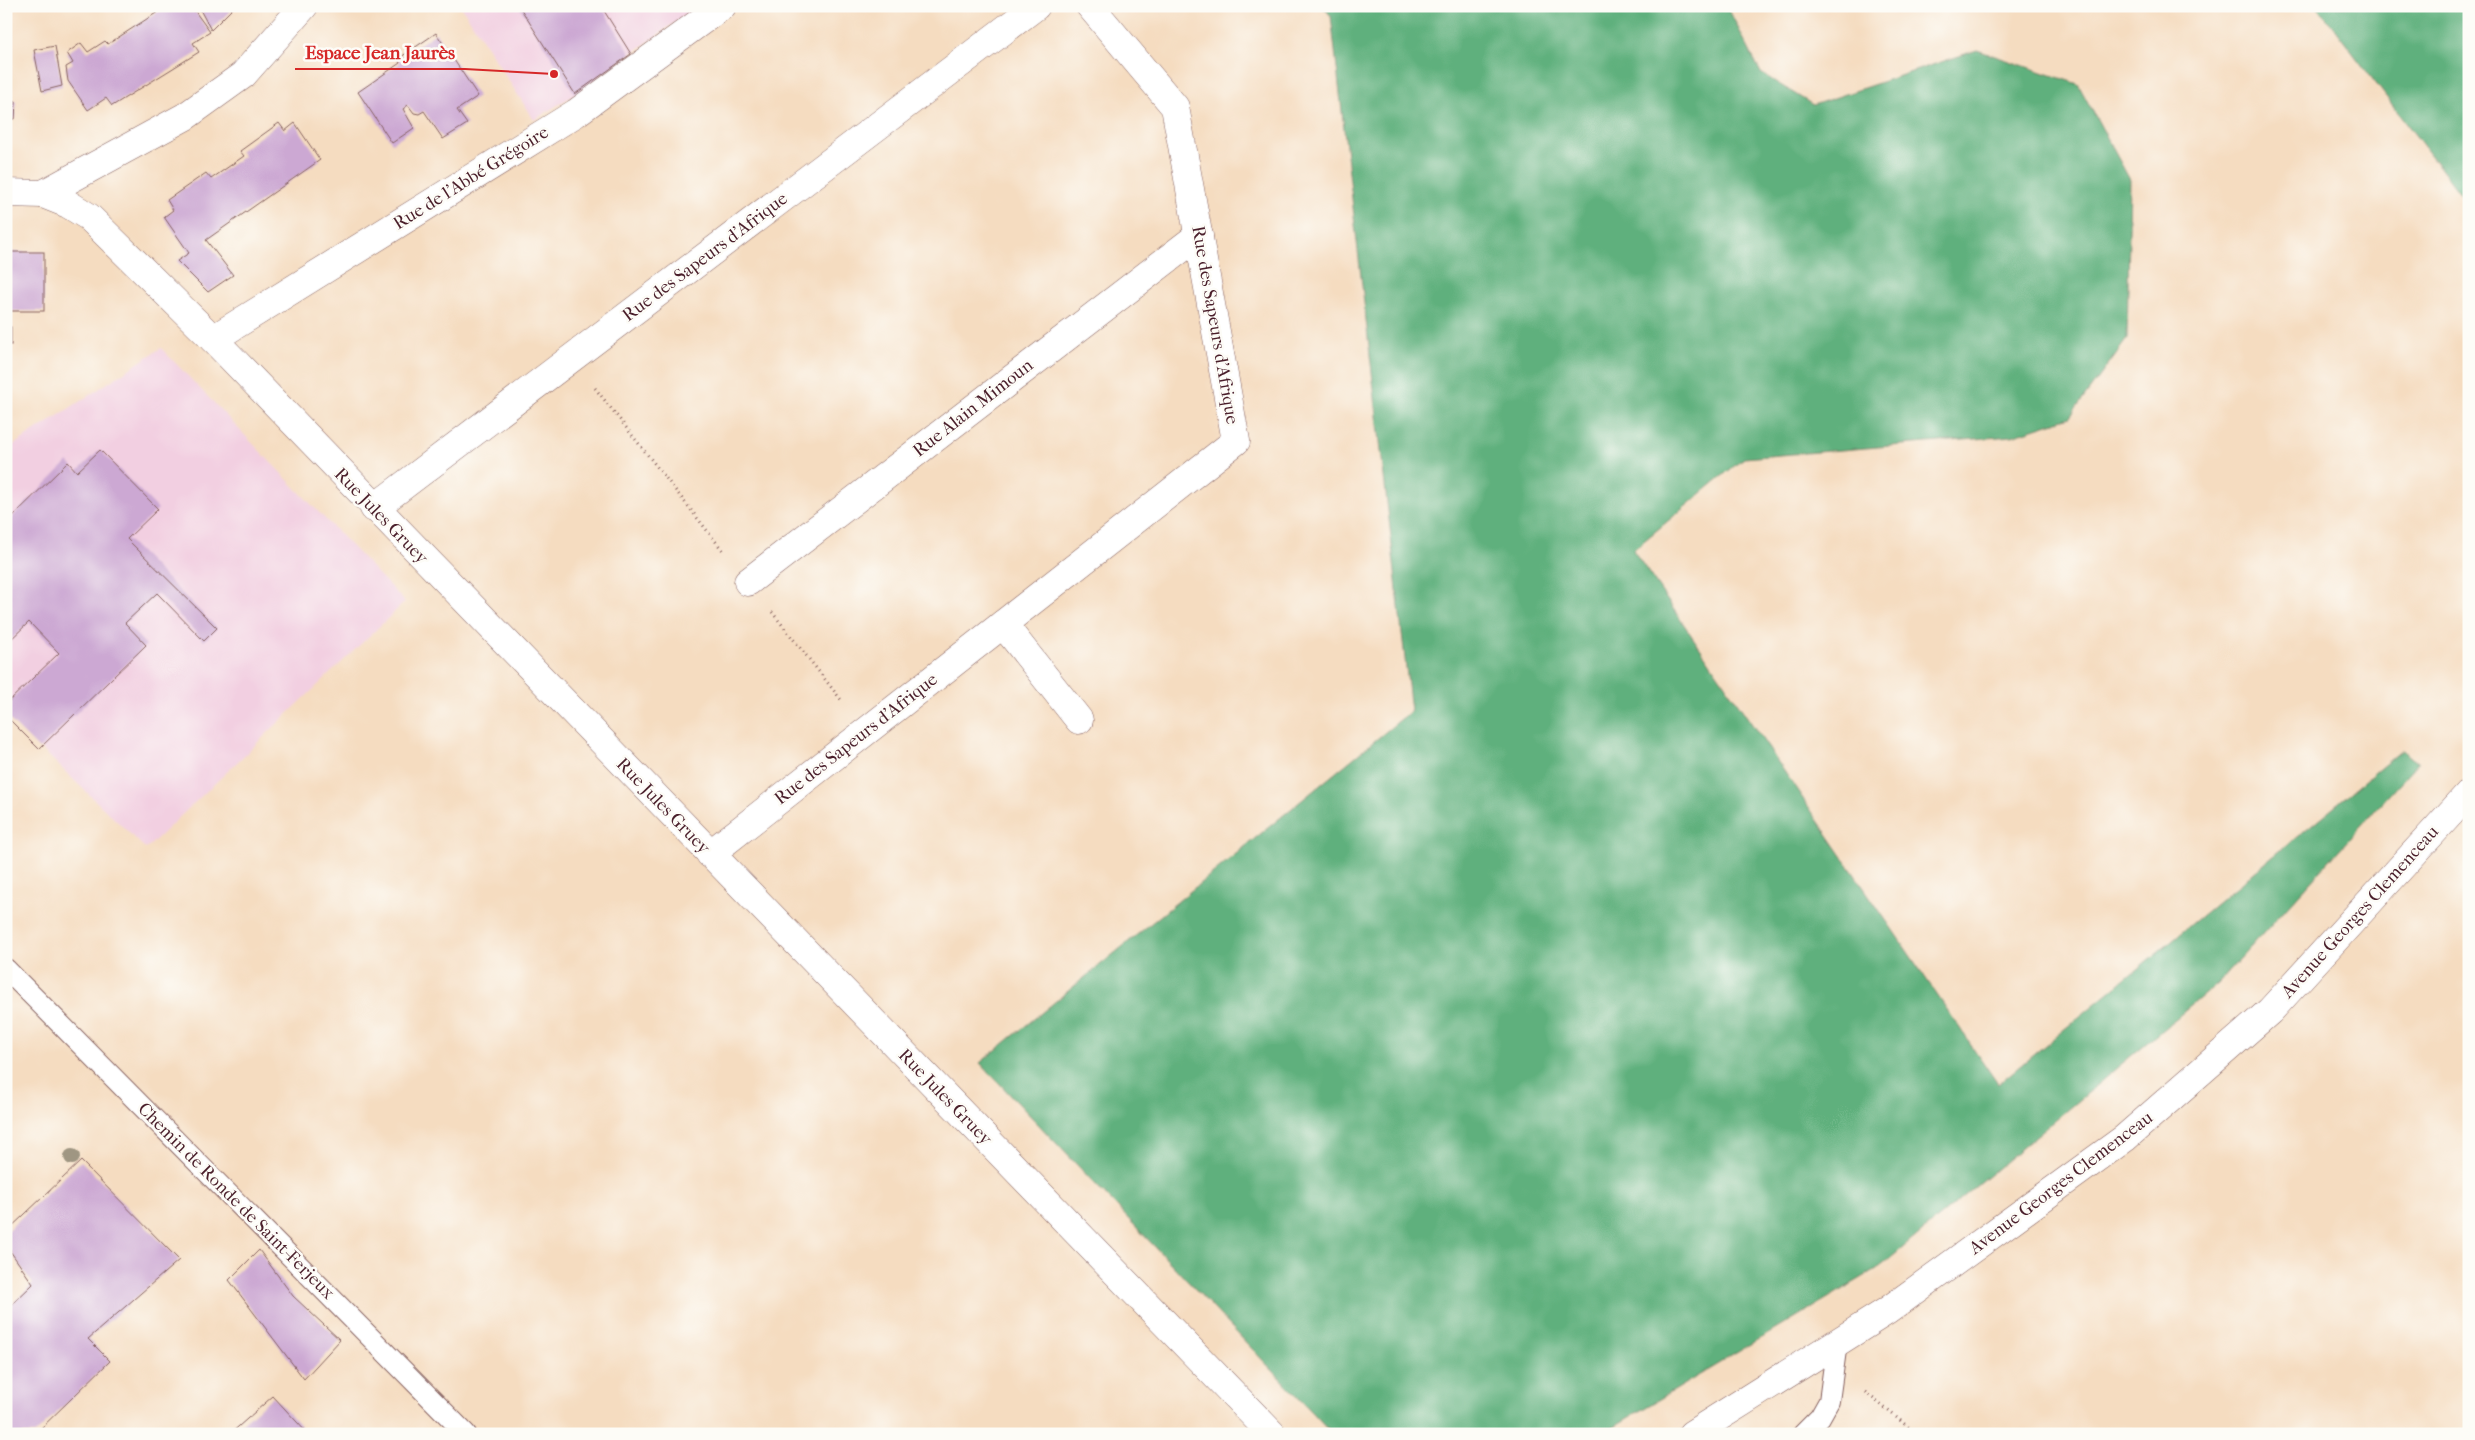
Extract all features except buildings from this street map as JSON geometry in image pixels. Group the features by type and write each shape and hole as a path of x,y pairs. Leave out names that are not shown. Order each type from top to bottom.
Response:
{"street":[{"path":"6,193 43,194 193,111 243,74 304,6"},
{"name":"Rue de l'Abbé Grégoire","path":"213,339 576,113 722,6"},
{"name":"Rue des Sapeurs d'Afrique","path":"374,508 1036,6"},
{"name":"Rue des Sapeurs d'Afrique","path":"710,854 1236,440 1175,107 1090,6"},
{"name":"Rue Jules Gruey","path":"43,194 68,204 89,217 213,339 374,508 1272,1434"},
{"name":"Rue Alain Mimoun","path":"748,582 1199,234"},
{"path":"1003,624 1079,720"},
{"name":"Avenue Georges Clemenceau","path":"1692,1434 1887,1311 2125,1138 2270,1011 2469,793"}],"lane":[{"name":"Chemin de Ronde de Saint-Ferjeux","path":"6,969 466,1434"},
{"path":"1803,1434 1820,1417 1829,1401 1836,1343"}],"path":[{"path":"572,358 866,731"},
{"path":"1864,1390 1917,1434"}],"shaded area":[{"path":"461,6 698,6 575,94 534,120"},
{"path":"161,348 405,602 146,849 6,715 6,450"}],"green space":[{"path":"1323,6 1727,6 1761,73 1813,105 1977,50 2078,84 2130,180 2127,339 2070,417 2012,436 1744,458 1633,550 1998,1084 2402,750 2418,763 2218,983 1880,1267 1601,1434 1333,1434 980,1063 1411,711 1331,16"},
{"path":"2317,6 2469,6 2469,208 2467,203"}],"place":[{"name":"Espace Jean Jaurès","path":"554,74"}]}
